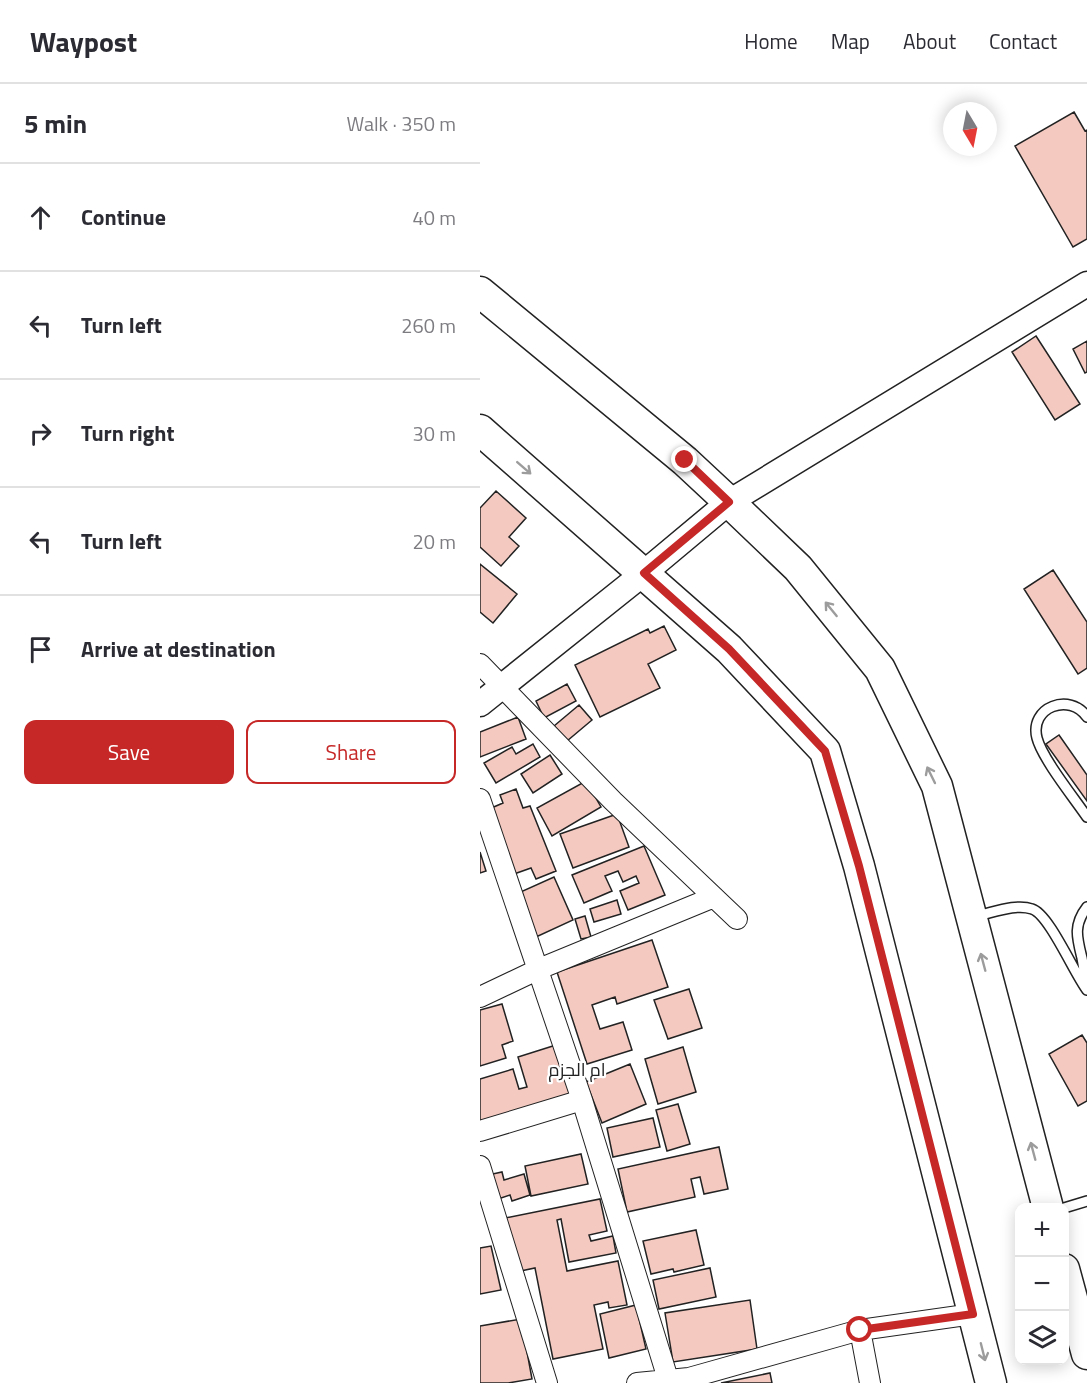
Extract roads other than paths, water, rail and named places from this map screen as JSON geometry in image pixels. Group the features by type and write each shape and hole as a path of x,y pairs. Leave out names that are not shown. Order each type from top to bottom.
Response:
{"main road":[{"path":"480,292 685,460 798,568 880,669 937,786 1047,1203"},
{"path":"480,430 729,649 825,751 859,866 991,1383"},
{"path":"1069,1284 1087,1354"}],"street":[{"path":"480,704 503,688 729,502 1087,284"},
{"path":"480,664 613,801 737,919"},
{"path":"480,800 582,1100 668,1379"},
{"path":"480,997 538,969 714,897"},
{"path":"480,1131 582,1100"},
{"path":"480,1166 547,1383"},
{"path":"637,1383 668,1379 690,1380 860,1330 973,1314"},
{"path":"860,1330 870,1383"}],"lane":[{"path":"1087,717 1074,706 1055,704 1043,711 1036,725 1036,737 1042,751 1087,817"},
{"path":"971,917 1024,908 1041,914 1077,977 1087,990"},
{"path":"1087,908 1076,927 1076,938 1087,990"},
{"path":"1069,1207 1087,1202"}],"district":[{"name":"ام الجزم","path":"577,1069"}]}
